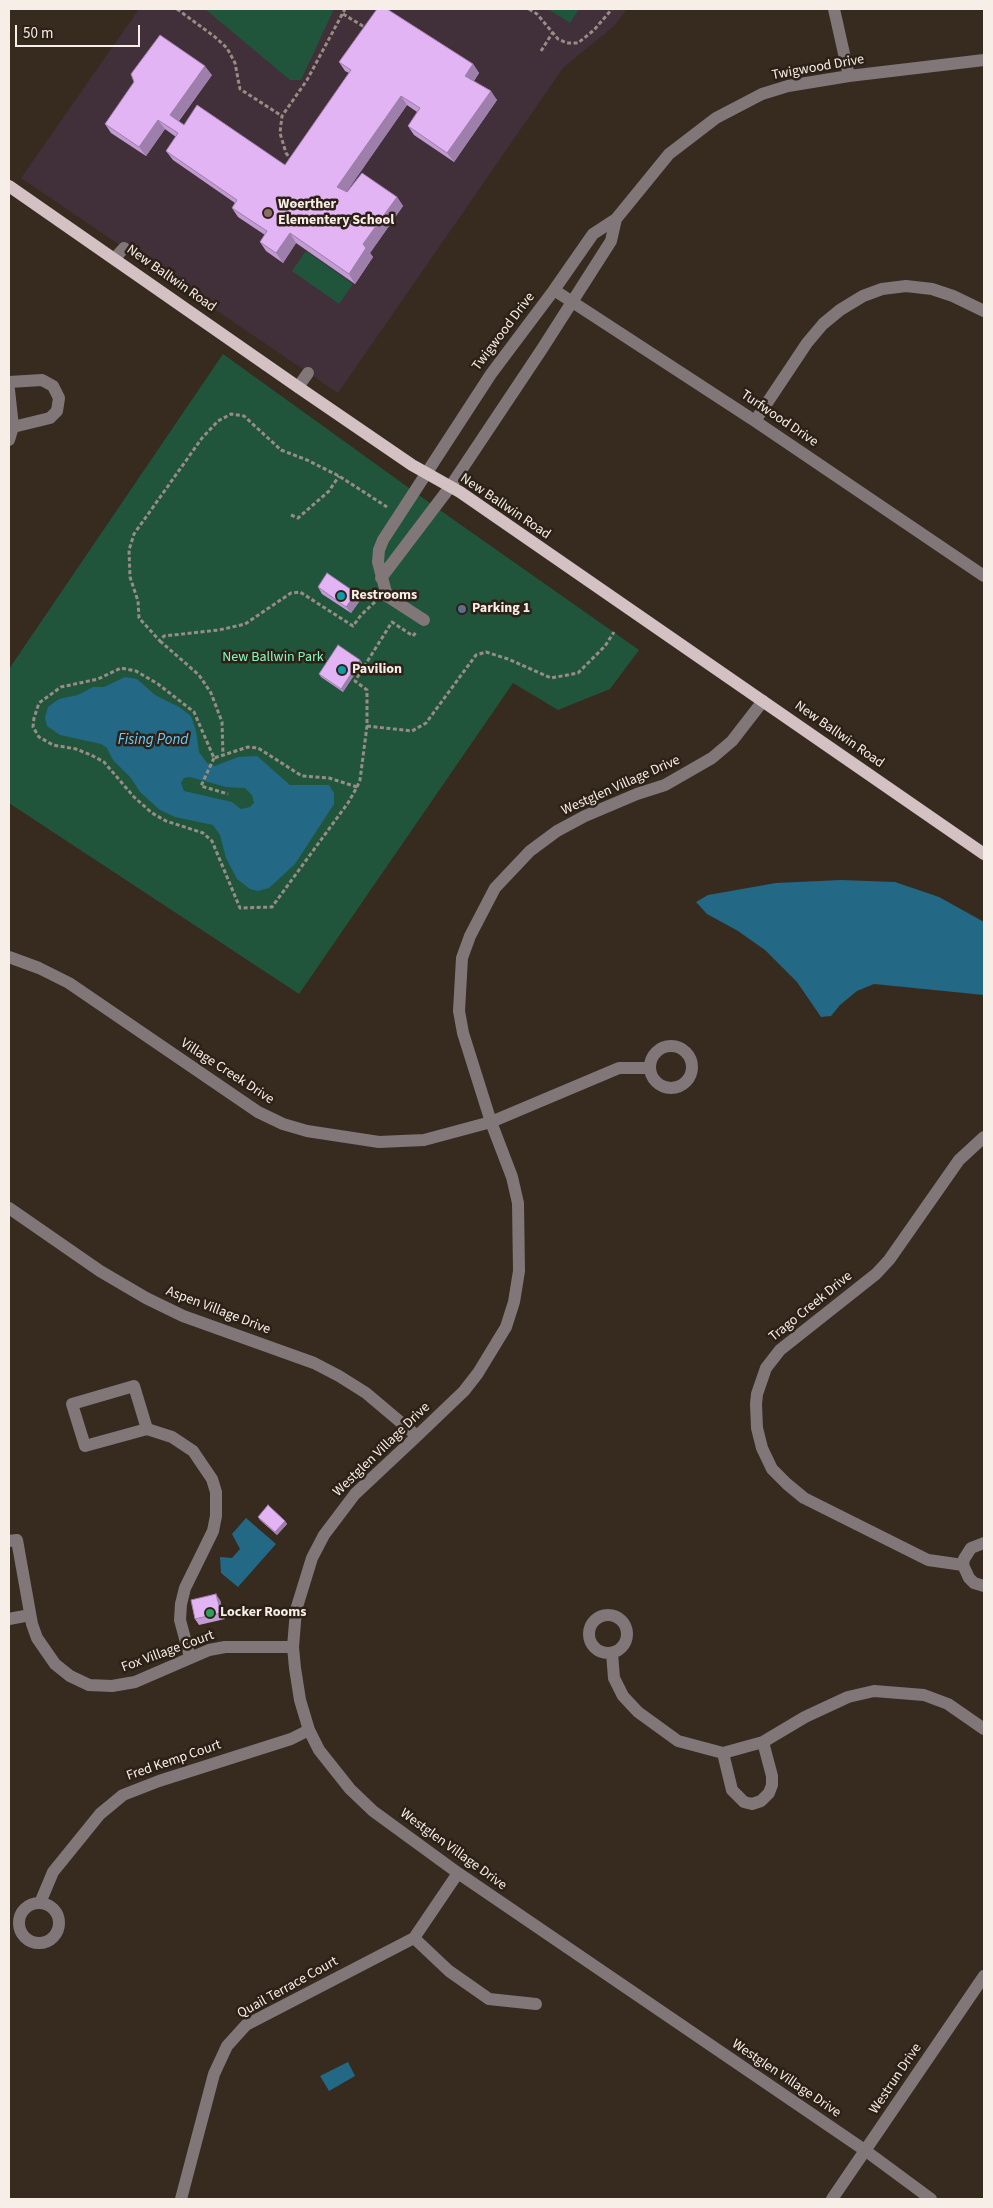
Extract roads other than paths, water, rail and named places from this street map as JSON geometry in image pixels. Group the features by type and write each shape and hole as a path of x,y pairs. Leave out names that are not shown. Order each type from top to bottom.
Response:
{"main road":[{"name":"New Ballwin Road","path":"9,186 298,387 412,465 426,471 460,492 984,854"}],"street":[{"path":"834,9 849,76"},
{"name":"Twigwood Drive","path":"426,471 491,374 593,234 616,219 669,154 716,118 762,94 788,86 849,76 984,60"},
{"name":"Twigwood Drive","path":"450,487 611,241 616,219"},
{"path":"115,258 124,248"},
{"path":"755,421 806,342 840,310 863,296 882,289 906,286 953,296 984,311"},
{"name":"Turfwood Drive","path":"554,290 755,421 984,576"},
{"path":"298,387 308,373"},
{"path":"9,382 42,380 53,386 59,398 57,411 50,418 13,427"},
{"path":"9,390 13,427 9,440"},
{"path":"424,620 387,596 378,562 379,550 383,540 426,471"},
{"path":"381,578 450,487"},
{"name":"Westglen Village Drive","path":"764,701 732,741 712,758 665,785 608,806 557,830 530,851 495,888 470,936 462,958 459,1011 463,1034 491,1122 512,1177 518,1203 519,1271 514,1302 506,1327 478,1373 464,1391 355,1494 324,1534 312,1558 296,1610 293,1647 300,1700 309,1730 319,1750 350,1789 373,1811 458,1874 866,2151 931,2199"},
{"name":"Village Creek Drive","path":"9,957 39,968 69,983 258,1112 283,1124 306,1131 380,1142 424,1140 491,1122 619,1068 650,1068"},
{"name":"Trago Creek Drive","path":"964,1565 928,1560 804,1498 772,1469 762,1448 757,1428 756,1404 757,1394 766,1368 780,1350 876,1274 889,1260 959,1160 984,1137"},
{"name":"Aspen Village Drive","path":"9,1208 100,1271 146,1298 183,1316 314,1363 339,1376 366,1393 417,1436"},
{"path":"147,1429 134,1386 72,1404 85,1446 147,1429 172,1437 193,1451 205,1466 216,1492 216,1516 213,1531 185,1588 181,1604 180,1620 190,1657"},
{"name":"Fox Village Court","path":"9,1542 17,1540 30,1615 37,1638 54,1664 70,1676 89,1684 112,1686 135,1682 190,1657 209,1650 225,1647 293,1647"},
{"path":"984,1543 971,1548 964,1559 968,1578 974,1583 984,1586"},
{"path":"9,1619 30,1615"},
{"path":"612,1653 614,1678 624,1696 638,1712 678,1741 723,1753 763,1742 805,1717 848,1697 874,1691 924,1695 948,1704 984,1729"},
{"name":"Fred Kemp Court","path":"40,1903 53,1872 100,1814 123,1795 160,1780 291,1739 309,1730"},
{"path":"723,1753 732,1790 744,1802 752,1804 761,1801 769,1793 772,1785 772,1776 763,1742"},
{"name":"Quail Terrace Court","path":"181,2199 214,2074 227,2046 246,2025 414,1938 458,1874"},
{"path":"414,1938 449,1971 489,1999 536,2004"},
{"name":"Westrun Drive","path":"832,2199 984,1976"}],"water":[{"name":"Fising Pond","path":"125,677 137,679 155,695 179,707 191,716 196,731 199,752 207,763 215,766 238,757 257,756 290,785 329,785 334,793 334,804 295,864 269,888 258,891 250,889 237,879 226,858 220,835 213,825 175,817 160,810 140,792 131,778 113,760 107,748 101,744 60,735 47,726 45,718 48,707 59,699 78,695 93,687 104,687","holes":["190,777 226,787 245,788 252,795 254,803 250,807 241,809 232,802 184,791 181,783 184,778"]},
{"path":"841,880 895,882 939,897 984,922 984,995 874,984 857,991 840,1005 831,1016 821,1017 797,982 765,950 738,931 707,914 696,902 708,895 776,883"},
{"path":"246,1518 276,1544 238,1587 221,1573 220,1557 232,1558 240,1549 232,1534"},
{"path":"348,2062 355,2076 329,2091 320,2076"}],"place":[{"name":"Woerther Elementery School","path":"268,213"},
{"name":"Restrooms","path":"341,596"},
{"name":"Parking 1","path":"462,609"},
{"name":"Pavilion","path":"342,670"},
{"name":"Locker Rooms","path":"210,1613"}],"park label":[{"name":"New Ballwin Park","path":"273,658"}]}
